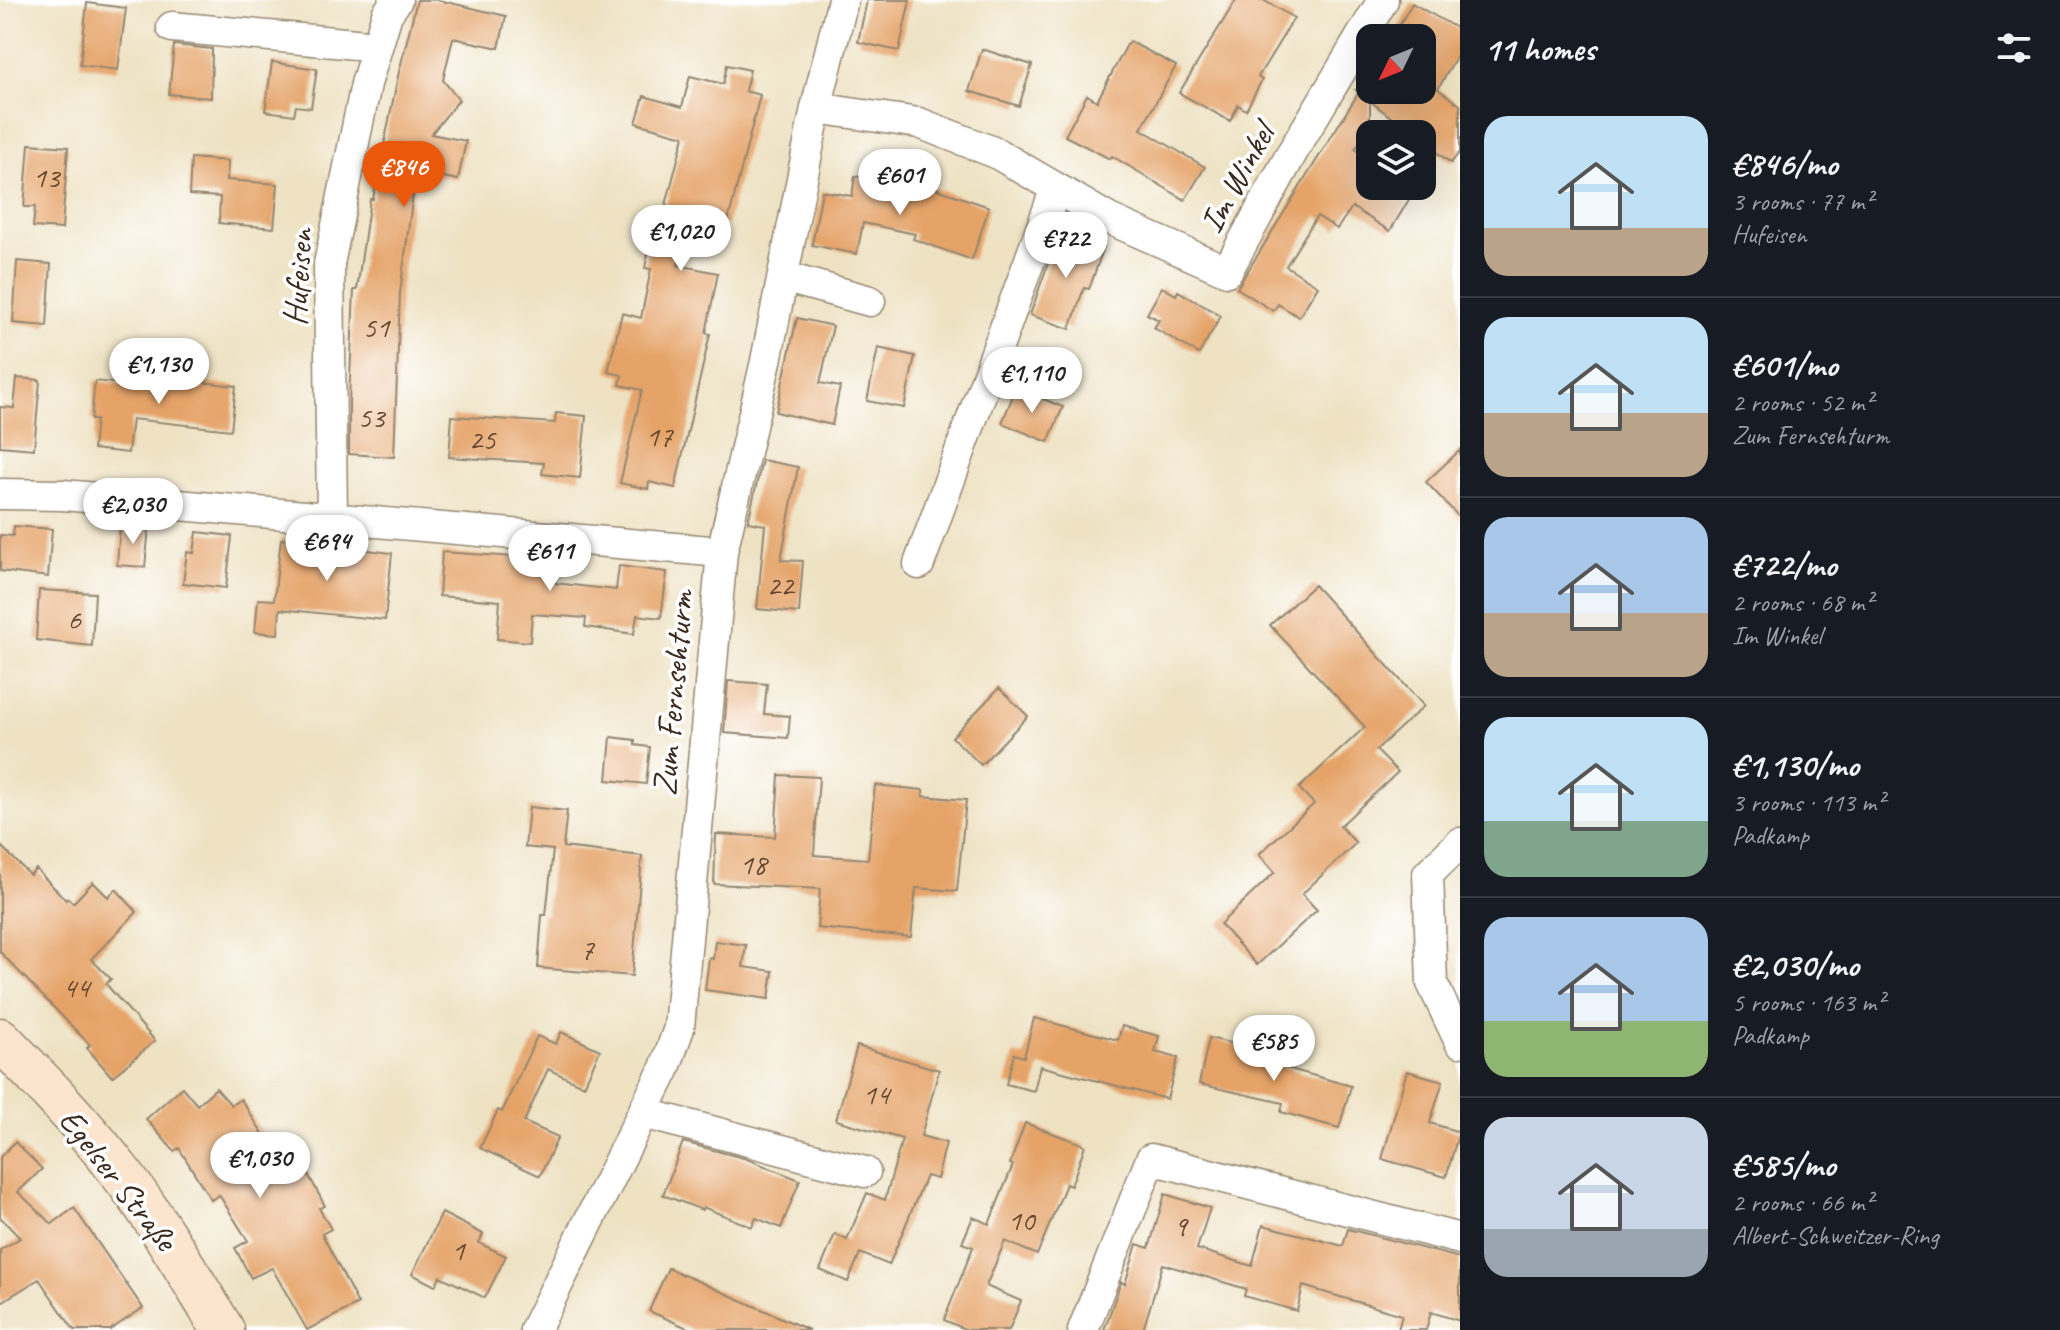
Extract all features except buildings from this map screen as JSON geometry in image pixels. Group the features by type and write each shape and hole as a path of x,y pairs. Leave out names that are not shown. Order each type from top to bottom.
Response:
{"main road":[{"name":"Egelser Straße","path":"0,1039 77,1120 123,1176 179,1257 223,1330"}],"street":[{"name":"Hufeisen","path":"332,518 329,264 366,84 387,14 397,0"},
{"name":"Zum Fernsehturm","path":"535,1330 665,1068 679,1028 722,552 783,277 816,108 843,0"},
{"name":"Im Winkel","path":"816,108 919,123 996,153 1109,219 1227,271 1293,151 1383,0"},
{"path":"172,27 377,46"},
{"path":"919,564 1056,188"},
{"path":"783,277 870,301"},
{"path":"0,494 63,495 722,552"},
{"path":"1460,843 1428,874 1432,983 1460,1042"},
{"path":"643,1113 865,1172"},
{"path":"1083,1330 1151,1159 1460,1239"}]}
